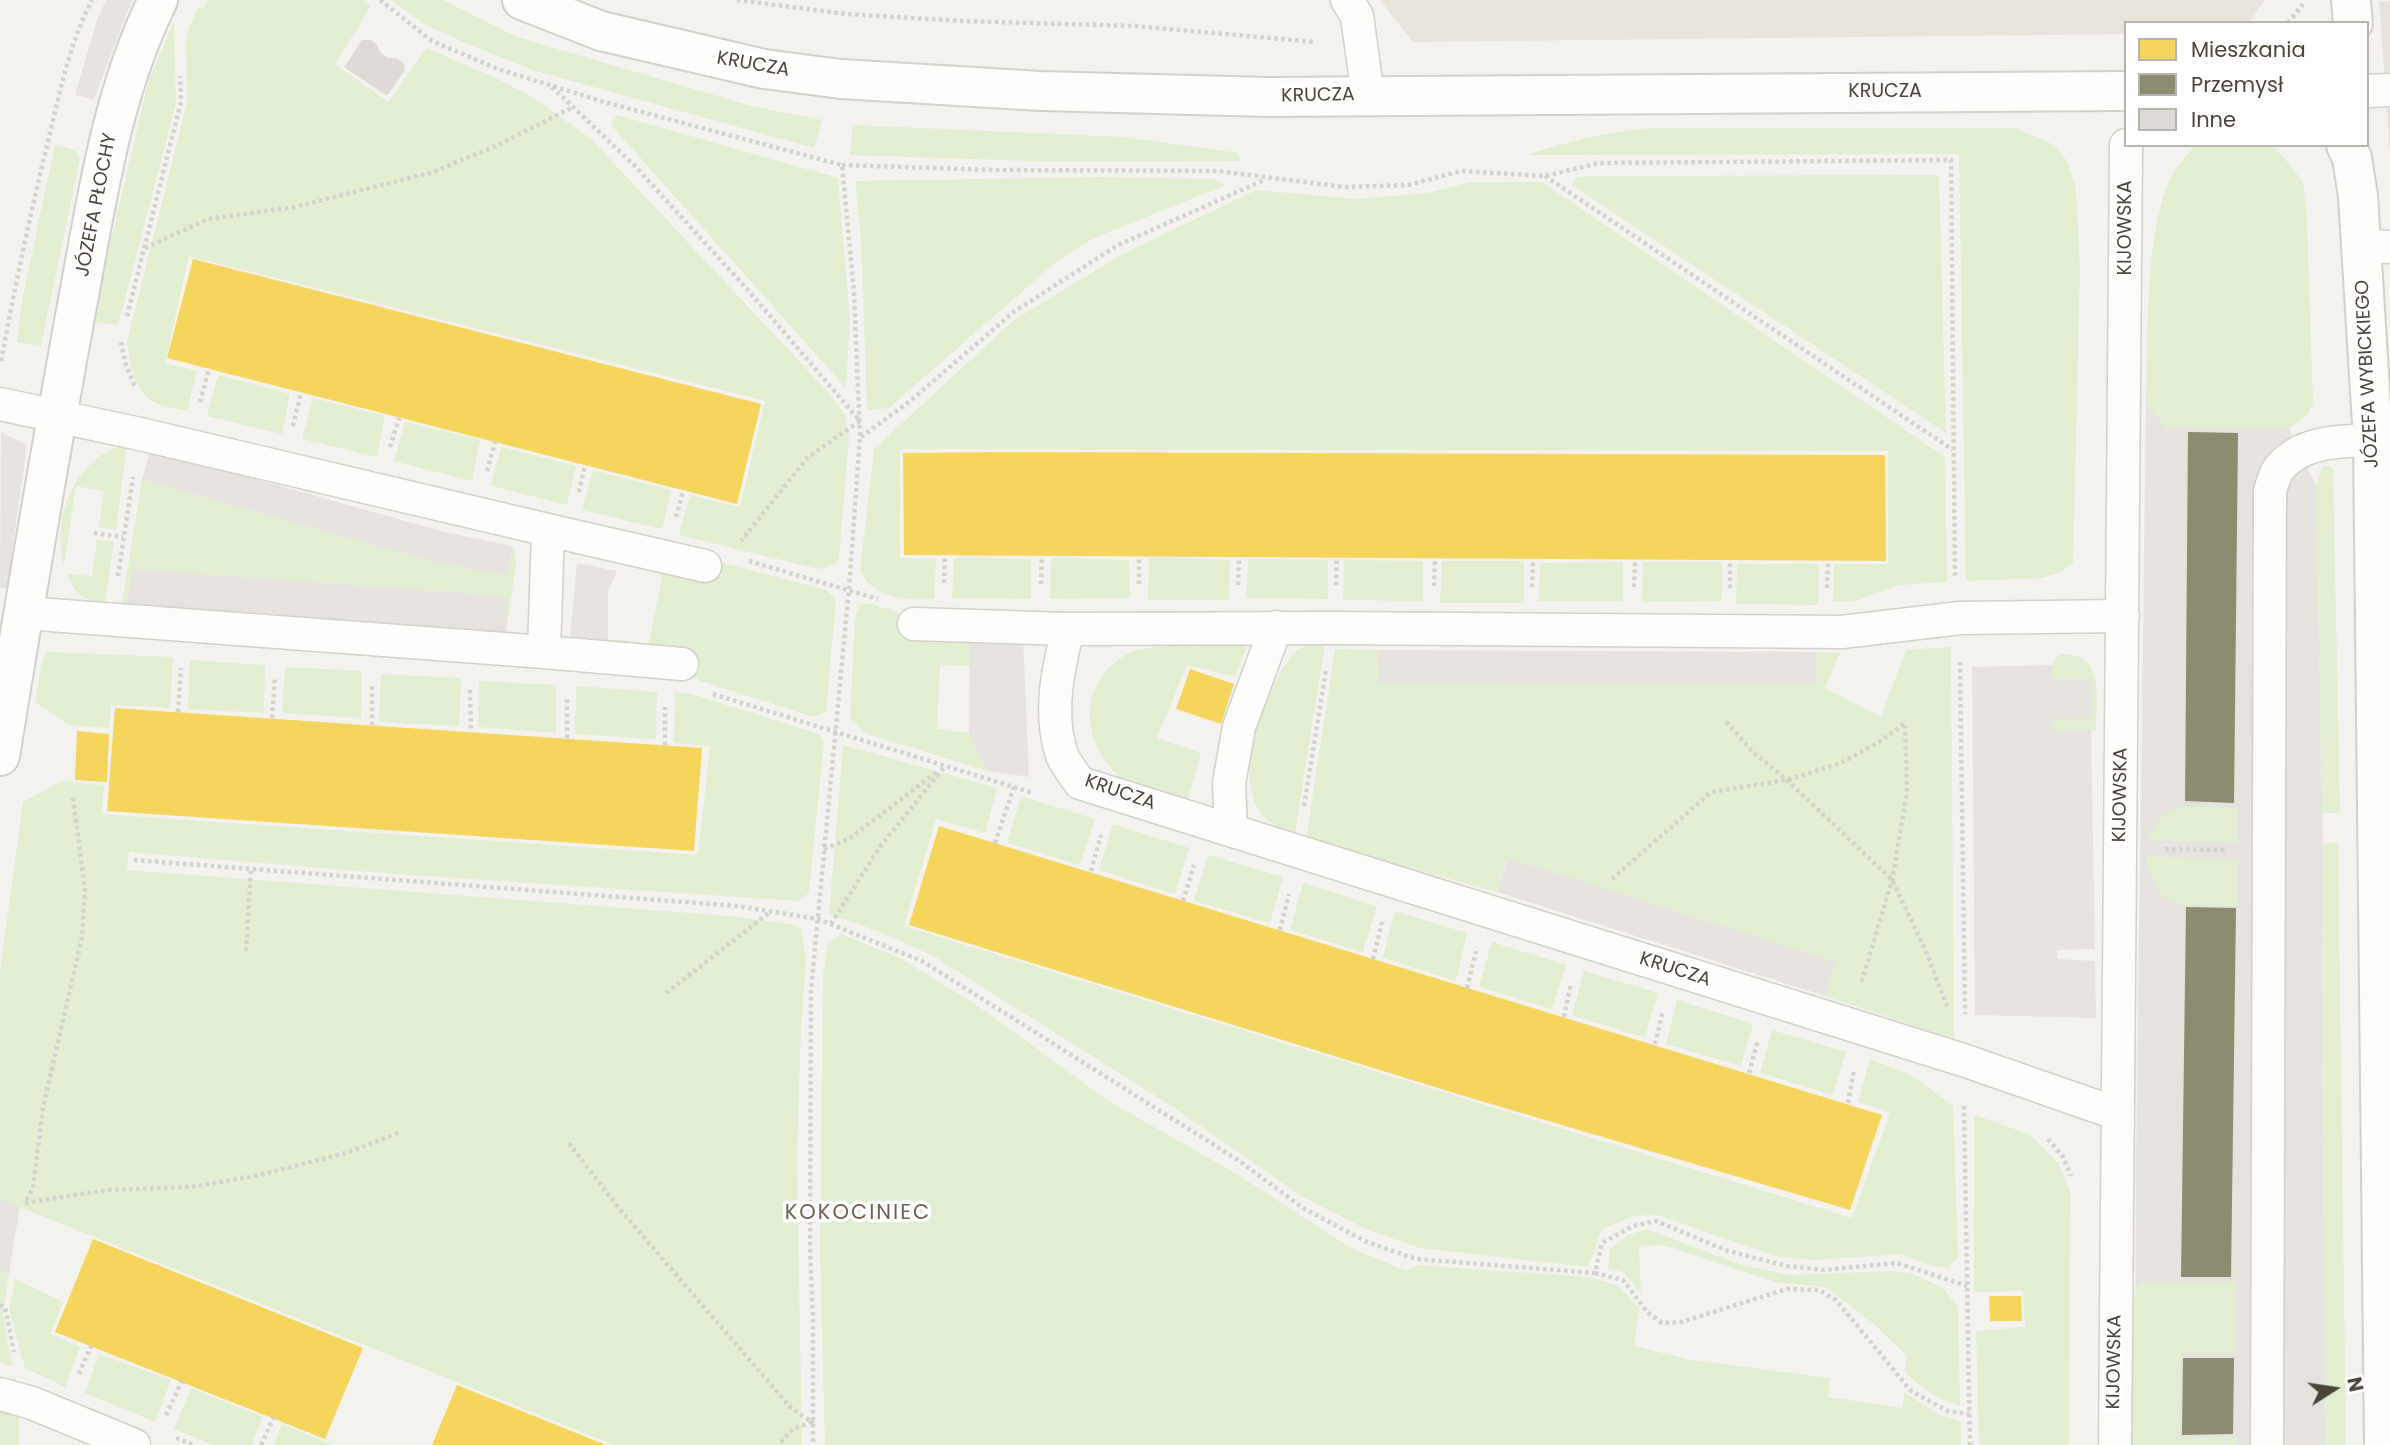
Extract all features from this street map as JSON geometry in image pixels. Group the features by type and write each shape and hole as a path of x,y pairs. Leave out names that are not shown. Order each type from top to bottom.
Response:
{"street":[{"name":"JÓZEFA PŁOCHY","path":"0,756 100,182 119,98 135,50 158,0"},
{"name":"KRUCZA","path":"522,0 601,32 764,69 841,79 1041,91 1268,97 2124,91"},
{"path":"2351,0 2353,21"},
{"name":"JÓZEFA WYBICKIEGO","path":"2347,147 2352,158 2358,196 2376,247 2382,601 2384,1445"}],"lane":[{"path":"1348,0 1357,16 1368,96"},
{"path":"2369,91 2390,90"},
{"name":"KIJOWSKA","path":"2115,1445 2126,147"},
{"path":"0,404 140,434 705,566"},
{"path":"2267,1445 2270,491 2278,470 2295,455 2378,430"},
{"path":"544,652 548,530"},
{"path":"24,613 682,664"},
{"path":"914,624 1068,628 1842,632 1960,618 2123,616"},
{"path":"1231,829 1229,783 1239,727 1276,627"},
{"name":"KRUCZA","path":"1068,628 1056,673 1055,723 1063,757 1080,783 1966,1061 2118,1114"},
{"path":"0,1394 134,1445"}],"path":[{"path":"0,365 25,238 58,100 81,22 92,0"},
{"path":"380,0 432,41 498,69 604,102 842,166 1217,172 1345,187 1408,184 1461,171 1545,176 1598,163 1951,160 1955,589"},
{"path":"737,0 846,14 963,21 1135,26"},
{"path":"2289,21 2305,0"},
{"path":"124,326 181,102 180,66"},
{"path":"550,85 635,166 747,289 859,421"},
{"path":"144,249 208,219 295,207 433,172 496,146 573,107"},
{"path":"813,1445 811,990 849,589 860,437 854,292 842,166"},
{"path":"1545,176 1954,451"},
{"path":"860,437 909,402 1015,311 1118,246 1267,179"},
{"path":"113,619 123,537 140,434 147,408 136,391 125,362 121,339"},
{"path":"199,408 209,369"},
{"path":"292,431 301,392"},
{"path":"387,456 399,418"},
{"path":"739,545 807,458 859,421"},
{"path":"94,533 123,537"},
{"path":"1280,930 1294,874 1333,628 1337,558"},
{"path":"743,559 849,589"},
{"path":"178,712 181,664"},
{"path":"272,718 275,671"},
{"path":"372,677 372,725"},
{"path":"470,684 471,732"},
{"path":"567,690 567,738"},
{"path":"704,691 1040,796"},
{"path":"665,698 665,745"},
{"path":"1726,722 1753,752 1787,780 1892,880 1925,949 1950,1013"},
{"path":"1612,879 1711,792 1787,780 1840,763 1879,742 1905,723 1907,793 1892,880 1842,1045 1858,1050 1847,1103"},
{"path":"824,849 849,839 945,766"},
{"path":"831,924 879,848 945,766"},
{"path":"995,843 1014,788"},
{"path":"73,798 85,889 82,937 43,1108 33,1188 25,1203 107,1191 191,1187 260,1175 349,1152 398,1133"},
{"path":"1091,871 1103,827"},
{"path":"2120,849 2269,851"},
{"path":"1183,901 1197,856"},
{"path":"134,860 737,906 818,919 922,961 1238,1160 1303,1208 1367,1242 1416,1259 1595,1273 1623,1280 1647,1312 1662,1323 1681,1322 1787,1289 1819,1290 1836,1300 1911,1391 1948,1411 1969,1414"},
{"path":"246,951 251,869"},
{"path":"666,993 771,911"},
{"path":"1373,959 1384,915"},
{"path":"1467,988 1478,943"},
{"path":"1564,1017 1573,976"},
{"path":"1655,1044 1664,1004"},
{"path":"1749,1073 1759,1034"},
{"path":"2046,1136 2063,1157 2076,1185"},
{"path":"569,1143 617,1206 792,1409 813,1422"},
{"path":"1595,1273 1602,1243 1633,1226 1656,1221 1728,1251 1787,1266 1824,1270 1897,1263 1967,1286"},
{"path":"0,1305 5,1307 15,1361"},
{"path":"75,1383 91,1346"},
{"path":"164,1418 182,1381"},
{"path":"261,1445 274,1417"},
{"path":"778,1445 793,1429 813,1422"}],"shaded area":[{"path":"106,0 132,0 94,99 75,95 97,20"},
{"path":"1380,0 2265,0 2250,21 2124,21 2124,34 1413,42"},
{"path":"2379,1 2390,1 2390,156"},
{"path":"2146,402 2167,428 2289,429 2316,486 2323,844 2326,1445 2135,1445"},
{"path":"1,432 27,445 7,589 0,588"},
{"path":"150,450 449,533 513,546 507,576 437,563 142,480"},
{"path":"577,563 617,571 608,591 608,642 570,638"},
{"path":"132,569 507,596 506,632 127,604"},
{"path":"1023,637 1029,777 987,771 969,733 970,640"},
{"path":"1377,650 1816,652 1817,685 1379,683"},
{"path":"2052,665 2052,679 2093,679 2092,719 2053,719 2053,730 2091,730 2095,949 2057,950 2058,959 2095,961 2096,1018 1975,1015 1972,667"},
{"path":"1508,858 1836,962 1825,996 1497,892"},
{"path":"0,1199 20,1206 9,1273 0,1272"}],"green space":[{"path":"208,0 364,0 371,6 335,64 388,102 427,48 502,81 537,100 591,139 828,392 845,415 849,439 839,558 835,564 819,569 679,535 690,495 740,507 765,401 189,256 165,363 197,371 187,411 147,398 134,376 127,342 187,103 186,43 189,27 198,8 203,9"},
{"path":"391,0 443,0 517,37 751,106 822,120 814,148 536,71 424,24"},
{"path":"174,21 176,104 118,325 92,321 148,83"},
{"path":"617,115 838,178 850,320 846,388 611,125"},
{"path":"853,125 1123,137 1239,153 1240,161 1063,162 850,155"},
{"path":"1651,128 2015,128 2054,145 2067,161 2076,189 2080,268 2073,563 2059,573 2041,578 1966,581 1959,154 1526,155 1588,138"},
{"path":"55,145 74,150 80,159 41,345 17,343 22,301"},
{"path":"2194,147 2272,147 2281,154 2303,182 2307,221 2313,404 2308,414 2289,429 2167,428 2146,402 2153,250 2165,192 2182,160"},
{"path":"1939,175 1946,433 1572,185 1576,178 1586,176"},
{"path":"1098,177 1214,179 1226,185 1094,238 1056,262 889,408 867,410 861,241 855,181"},
{"path":"1470,182 1542,182 1945,457 1947,582 1899,585 1855,601 1833,602 1834,564 1888,564 1888,451 900,449 900,558 936,559 934,599 891,596 882,593 866,580 860,570 874,449 1014,320 1125,253 1256,190 1357,199 1428,193"},
{"path":"218,375 290,394 282,434 207,416"},
{"path":"313,398 385,416 377,457 302,439"},
{"path":"405,422 480,440 472,481 394,461"},
{"path":"127,443 116,530 99,527 104,491 76,486 64,565 61,527 72,490 94,461 109,450"},
{"path":"501,447 576,466 567,505 491,486"},
{"path":"2322,467 2333,468 2340,813 2322,813 2316,486"},
{"path":"593,470 671,490 662,529 582,510"},
{"path":"142,480 437,563 507,576 513,546 516,564 506,632 506,596 132,569 127,604 122,604"},
{"path":"97,540 114,542 105,603 81,595 66,574 92,576"},
{"path":"954,558 1031,559 1031,599 952,598"},
{"path":"1051,558 1129,560 1130,598 1050,599"},
{"path":"1149,558 1230,560 1229,600 1148,600"},
{"path":"1248,559 1328,560 1328,599 1246,598"},
{"path":"712,560 826,590 836,599 826,712 814,717 695,679 696,653 613,648 612,639 649,644 663,572 706,583"},
{"path":"1344,560 1423,561 1423,601 1343,600"},
{"path":"1442,561 1524,561 1524,603 1440,603"},
{"path":"1623,562 1623,601 1539,601 1540,563"},
{"path":"1643,562 1722,562 1722,601 1642,602"},
{"path":"1737,564 1819,564 1818,605 1736,604"},
{"path":"868,603 898,612 903,636 923,640 970,640 970,666 940,665 937,729 969,733 987,771 865,733 850,719 855,618 859,605"},
{"path":"1190,644 1247,645 1235,677 1187,665 1157,738 1201,753 1188,799 1137,788 1114,772 1102,756 1090,720 1091,701 1098,683 1110,667 1127,654 1148,648"},
{"path":"1325,644 1295,834 1269,821 1257,807 1250,779 1250,749 1268,698 1289,659 1295,652 1309,645"},
{"path":"1951,647 1954,1039 1825,996 1835,962 1507,859 1497,892 1306,839 1335,649 1377,650 1380,683 1816,685 1816,652 1840,653 1825,688 1881,717 1906,650"},
{"path":"46,652 173,657 170,708 111,705 109,728 69,725 35,702"},
{"path":"2059,654 2074,655 2092,669 2097,692 2096,731 2053,731 2053,719 2092,719 2093,679 2052,679 2052,665"},
{"path":"190,660 265,665 264,713 188,709"},
{"path":"285,667 362,671 361,718 282,713"},
{"path":"381,674 461,678 459,726 379,722"},
{"path":"479,681 556,685 556,733 478,727"},
{"path":"576,686 657,692 656,739 575,734"},
{"path":"675,692 691,694 819,734 824,742 809,893 798,901 382,873 129,852 127,870 729,916 792,924 801,929 806,960 797,1157 802,1445 614,1445 0,1199 0,971 23,802 62,781 104,785 102,814 698,855 710,746 674,743"},
{"path":"843,745 997,788 985,833 936,819 904,926 1852,1218 1890,1113 1858,1102 1870,1059 1911,1075 1953,1106 1958,1257 1948,1268 1932,1266 1901,1254 1814,1260 1775,1256 1658,1215 1633,1216 1602,1229 1588,1267 1420,1248 1368,1230 1303,1197 1173,1107 933,956 880,932 829,914"},
{"path":"1021,796 1095,819 1080,865 1007,843"},
{"path":"2182,806 2238,807 2238,842 2149,840 2161,819"},
{"path":"1113,824 1189,848 1175,894 1099,870"},
{"path":"2338,842 2346,1445 2326,1445 2323,844"},
{"path":"1208,855 1283,877 1270,923 1194,901"},
{"path":"2145,856 2238,860 2238,906 2189,906 2167,898 2151,876"},
{"path":"1303,883 1377,906 1363,952 1290,930"},
{"path":"1395,911 1467,933 1456,981 1383,958"},
{"path":"841,934 902,959 978,1006 1110,1102 1235,1173 1351,1248 1406,1271 1417,1265 1589,1277 1618,1285 1639,1308 1634,1346 1691,1360 1830,1378 1828,1397 1903,1408 1904,1392 1939,1415 1961,1421 1961,1445 825,1445 820,1252 823,976 828,943"},
{"path":"1492,942 1566,965 1552,1009 1479,987"},
{"path":"1584,971 1658,993 1645,1037 1572,1016"},
{"path":"1677,1000 1753,1024 1741,1066 1666,1044"},
{"path":"1772,1030 1846,1052 1833,1095 1760,1073"},
{"path":"1974,1115 2029,1134 2058,1163 2070,1190 2069,1445 1979,1445 1976,1331 2025,1327 2023,1291 1974,1292"},
{"path":"1647,1229 1739,1264 1789,1275 1890,1271 1911,1273 1943,1288 1958,1307 1960,1406 1937,1397 1917,1383 1905,1371 1906,1355 1875,1325 1826,1287 1779,1283 1663,1245 1639,1246 1641,1293 1623,1272 1608,1269 1610,1249 1628,1235"},
{"path":"0,1272 9,1273 3,1313 12,1367 0,1362"},
{"path":"15,1279 63,1302 50,1334 80,1347 65,1387 25,1368 9,1311"},
{"path":"2140,1282 2236,1282 2236,1353 2181,1353 2180,1438 2236,1438 2236,1445 2132,1445 2128,1339 2134,1298"},
{"path":"99,1354 171,1380 155,1422 85,1393"},
{"path":"191,1388 263,1417 251,1445 214,1445 174,1429"},
{"path":"0,1410 19,1415 19,1445 0,1445"},
{"path":"282,1424 333,1445 274,1445"}],"building: Mieszkania":[{"path":"193,259 761,404 737,504 167,358"},
{"path":"903,453 1885,455 1886,561 904,555"},
{"path":"1190,669 1234,684 1221,724 1176,709"},
{"path":"115,708 702,748 694,851 107,811"},
{"path":"77,731 109,734 107,782 75,780"},
{"path":"939,826 1882,1115 1850,1210 1474,1099 909,925"},
{"path":"93,1239 363,1348 325,1439 55,1332"},
{"path":"1989,1296 2021,1296 2022,1321 1990,1321"},
{"path":"457,1385 606,1445 432,1445"}],"building: Przemysł":[{"path":"2188,432 2238,433 2234,803 2185,801"},
{"path":"2186,907 2236,908 2231,1277 2181,1277"},
{"path":"2183,1358 2234,1358 2233,1434 2182,1435"}],"building: Inne":[{"path":"362,40 371,40 388,58 403,62 405,70 387,96 344,67"}],"district":[{"name":"KOKOCINIEC","path":"858,1214"}]}
